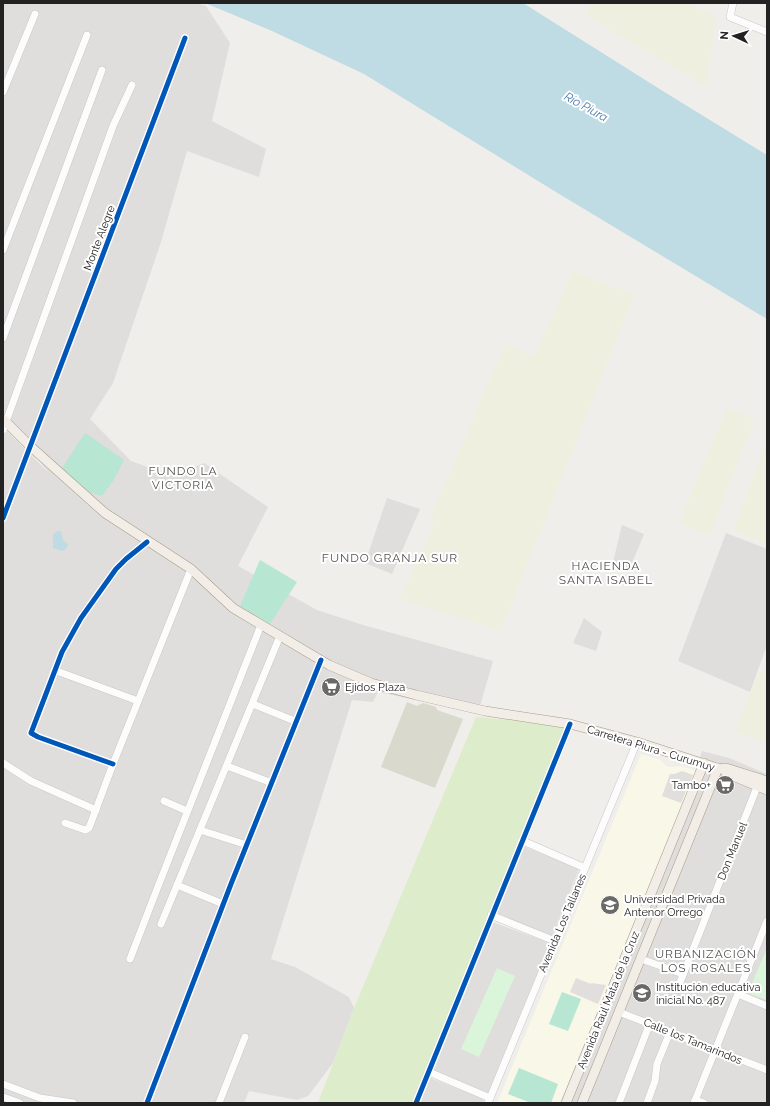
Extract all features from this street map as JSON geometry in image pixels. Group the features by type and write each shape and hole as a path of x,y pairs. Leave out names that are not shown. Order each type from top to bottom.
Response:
{"main road":[{"name":"Carretera Piura - Curumuy","path":"4,424 105,513 147,542 191,569 234,608 321,660 355,677 416,695 485,711 570,724 637,742 722,770"},
{"name":"Avenida Raúl Mata de la Cruz","path":"566,1103 704,763"},
{"name":"Avenida Raúl Mata de la Cruz","path":"582,1103 658,916 722,770"},
{"path":"722,770 762,782 767,790"},
{"path":"644,910 658,916"}],"street":[{"path":"733,3 730,17 767,32"},
{"path":"3,92 35,14"},
{"path":"3,250 87,35"},
{"name":"Monte Alegre","path":"3,518 185,38"},
{"path":"3,338 102,70"},
{"path":"4,424 113,126 132,85"},
{"path":"113,764 38,737 31,733 54,670 81,618 116,569 147,542"},
{"path":"65,823 80,829 88,830 191,569"},
{"path":"130,959 261,625"},
{"path":"161,924 254,704 280,636"},
{"path":"147,1103 223,904 321,660"},
{"path":"54,670 138,701"},
{"path":"254,704 297,722"},
{"path":"416,1103 570,724"},
{"name":"Avenida Los Tallanes","path":"489,1100 637,742"},
{"path":"3,763 31,781 96,810"},
{"path":"227,766 272,783"},
{"name":"Don Manuel","path":"677,990 762,782"},
{"path":"164,801 188,811"},
{"path":"200,830 247,845"},
{"path":"523,841 585,868"},
{"path":"177,885 223,904"},
{"path":"492,915 555,941"},
{"path":"704,1103 695,1101 767,921"},
{"path":"760,940 767,942"},
{"path":"641,959 683,974"},
{"path":"738,994 767,1006"},
{"name":"Calle los Tamarindos","path":"619,1012 767,1070"},
{"path":"619,1103 650,1023"},
{"path":"647,1103 655,1081 657,1064 670,1032"},
{"path":"219,1103 245,1037"},
{"path":"429,1072 489,1100"},
{"path":"3,1084 50,1101 73,1103"},
{"path":"6,1100 20,1103"}],"shaded area":[{"path":"3,3 197,3 206,6 230,43 212,121 266,149 259,177 187,151 161,242 113,383 90,419 131,461 173,476 204,463 268,507 238,566 317,610 363,625 493,661 478,713 378,692 373,702 352,700 271,959 295,967 349,997 354,1008 333,1063 308,1096 297,1100 249,1091 244,1103 3,1103 3,427 49,473 3,414"},
{"path":"387,498 420,509 392,574 365,563"},
{"path":"622,525 644,534 630,568 613,562"},
{"path":"726,533 767,549 767,645 750,692 678,661"},
{"path":"584,618 602,632 596,651 573,643"},
{"path":"322,665 352,680 349,687 319,672"},
{"path":"407,702 417,706 423,703 436,707 437,710 463,719 435,788 381,767"},
{"path":"702,751 729,758 767,774 767,1103 560,1103 696,771"},
{"name":"Universidad Privada Antenor Orrego","path":"641,754 661,760 666,766 682,766 696,771 560,1103 497,1103"},
{"path":"682,771 693,775 681,803 662,796 670,774 675,774"},
{"path":"523,846 579,869 552,936 496,914"},
{"path":"492,922 550,943 488,1093 434,1070"},
{"path":"576,978 591,984 606,985 598,1004 570,992"},
{"path":"430,1078 484,1099 482,1103 420,1103"}],"green space":[{"path":"590,3 685,3 716,17 706,86 586,15"},
{"path":"573,271 634,295 501,631 399,599 435,523 429,521 505,344 534,357"},
{"path":"726,409 755,419 710,535 679,523"},
{"path":"85,433 124,460 113,481 102,496 89,492 62,468"},
{"path":"767,441 767,544 733,531"},
{"path":"260,560 297,582 270,624 240,606"},
{"path":"760,671 767,673 767,743 736,732 739,719"},
{"path":"476,717 523,721 566,728 412,1103 318,1103 354,1008"},
{"path":"767,948 767,1000 748,993"},
{"path":"497,968 515,976 479,1057 461,1049"},
{"path":"562,992 581,999 568,1031 549,1024"},
{"path":"519,1068 558,1084 551,1103 531,1103 508,1094"}],"water":[{"name":"Río Piura","path":"205,3 523,3 767,155 767,319 364,74 272,31"},
{"path":"57,531 61,531 63,540 68,544 66,549 62,551 53,548 53,534"}],"cycle path":[{"path":"3,518 185,38"},
{"path":"113,764 38,737 31,733 62,652 81,618 116,569 147,542"},
{"path":"147,1103 231,884 321,660"},
{"path":"416,1103 570,724"}],"place":[{"name":"Ejidos Plaza","path":"331,687"},
{"name":"Tambo+","path":"725,785"},
{"name":"Universidad Privada Antenor Orrego","path":"610,905"},
{"name":"Institución educativa inicial No. 487","path":"642,993"}],"district":[{"name":"FUNDO LA VICTORIA","path":"183,478"},
{"name":"FUNDO GRANJA SUR","path":"390,558"},
{"name":"HACIENDA SANTA ISABEL","path":"606,573"},
{"name":"URBANIZACIÓN LOS ROSALES","path":"706,961"}]}
